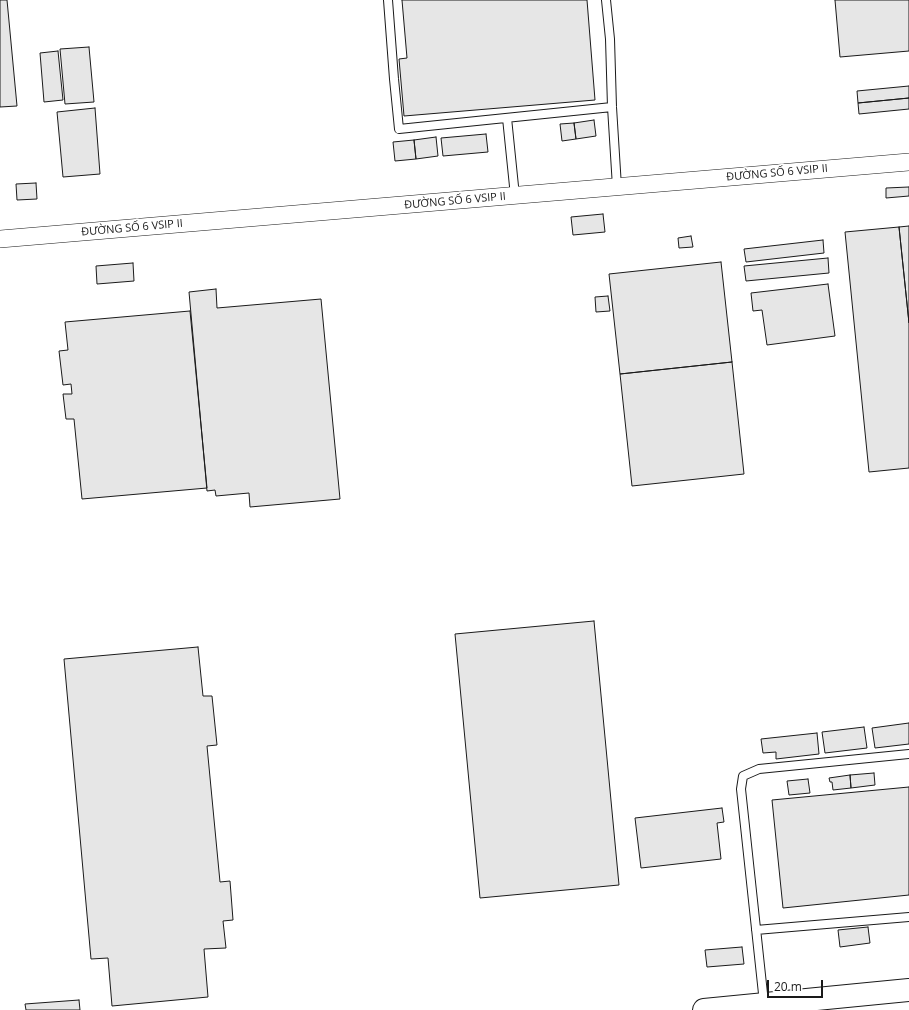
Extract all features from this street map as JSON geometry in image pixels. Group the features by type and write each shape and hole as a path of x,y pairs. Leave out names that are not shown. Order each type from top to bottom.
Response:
{"main road":[{"path":"704,1010 909,990"}],"street":[{"name":"ĐƯỜNG SỐ 6 VSIP II","path":"0,239 909,162"}],"lane":[{"path":"388,0 399,129 612,106"},
{"path":"606,0 610,39 617,187"},
{"path":"507,118 515,196"},
{"path":"764,1004 741,789 743,776 758,769 909,754"},
{"path":"756,930 909,916"}],"building":[{"path":"0,0 7,0 17,106 0,107"},
{"path":"402,0 587,0 595,100 404,116 399,59 407,58"},
{"path":"835,0 909,0 909,51 840,57"},
{"path":"89,47 94,102 65,104 60,49"},
{"path":"58,51 63,100 44,102 40,53"},
{"path":"909,86 909,98 858,103 857,91"},
{"path":"909,98 909,109 859,114 858,103"},
{"path":"95,108 100,174 63,177 57,112"},
{"path":"594,120 596,136 576,139 574,123"},
{"path":"574,123 576,139 562,141 560,124"},
{"path":"486,134 488,152 443,156 441,138"},
{"path":"436,137 438,156 416,159 414,140"},
{"path":"414,140 416,159 395,161 393,142"},
{"path":"36,183 37,199 17,200 16,184"},
{"path":"909,187 909,196 886,198 886,188"},
{"path":"603,214 605,232 573,235 571,217"},
{"path":"909,226 909,323 899,227"},
{"path":"899,227 909,323 909,468 869,472 845,232"},
{"path":"691,236 693,247 679,248 678,238"},
{"path":"823,240 824,253 746,262 744,249"},
{"path":"828,258 829,273 746,281 744,266"},
{"path":"721,262 732,362 620,374 609,274"},
{"path":"133,263 134,281 97,284 96,266"},
{"path":"828,284 835,336 767,345 762,310 753,311 751,293"},
{"path":"216,289 217,308 321,299 340,499 250,507 249,493 216,496 215,490 207,491 189,292"},
{"path":"608,296 610,311 596,312 595,297"},
{"path":"190,311 207,488 82,499 74,419 66,419 63,394 72,394 71,384 63,385 59,351 68,350 65,322"},
{"path":"732,362 744,474 632,486 620,374"},
{"path":"594,621 619,885 480,898 455,634"},
{"path":"198,647 203,696 212,696 217,745 207,746 220,882 230,881 233,920 223,921 226,948 204,949 208,997 112,1006 108,958 91,959 64,659"},
{"path":"909,723 909,744 875,748 872,728"},
{"path":"864,727 867,748 825,753 822,732"},
{"path":"817,733 819,754 776,759 776,752 763,753 761,739"},
{"path":"874,773 875,785 851,788 850,775"},
{"path":"850,775 851,788 833,790 832,782 830,782 829,778"},
{"path":"808,779 810,793 789,795 787,781"},
{"path":"909,787 909,895 783,908 772,800"},
{"path":"722,808 724,822 717,823 721,859 641,868 635,818"},
{"path":"868,927 870,943 840,947 838,930"},
{"path":"742,947 744,964 707,967 705,950"},
{"path":"79,1000 80,1010 26,1010 25,1004"}]}
